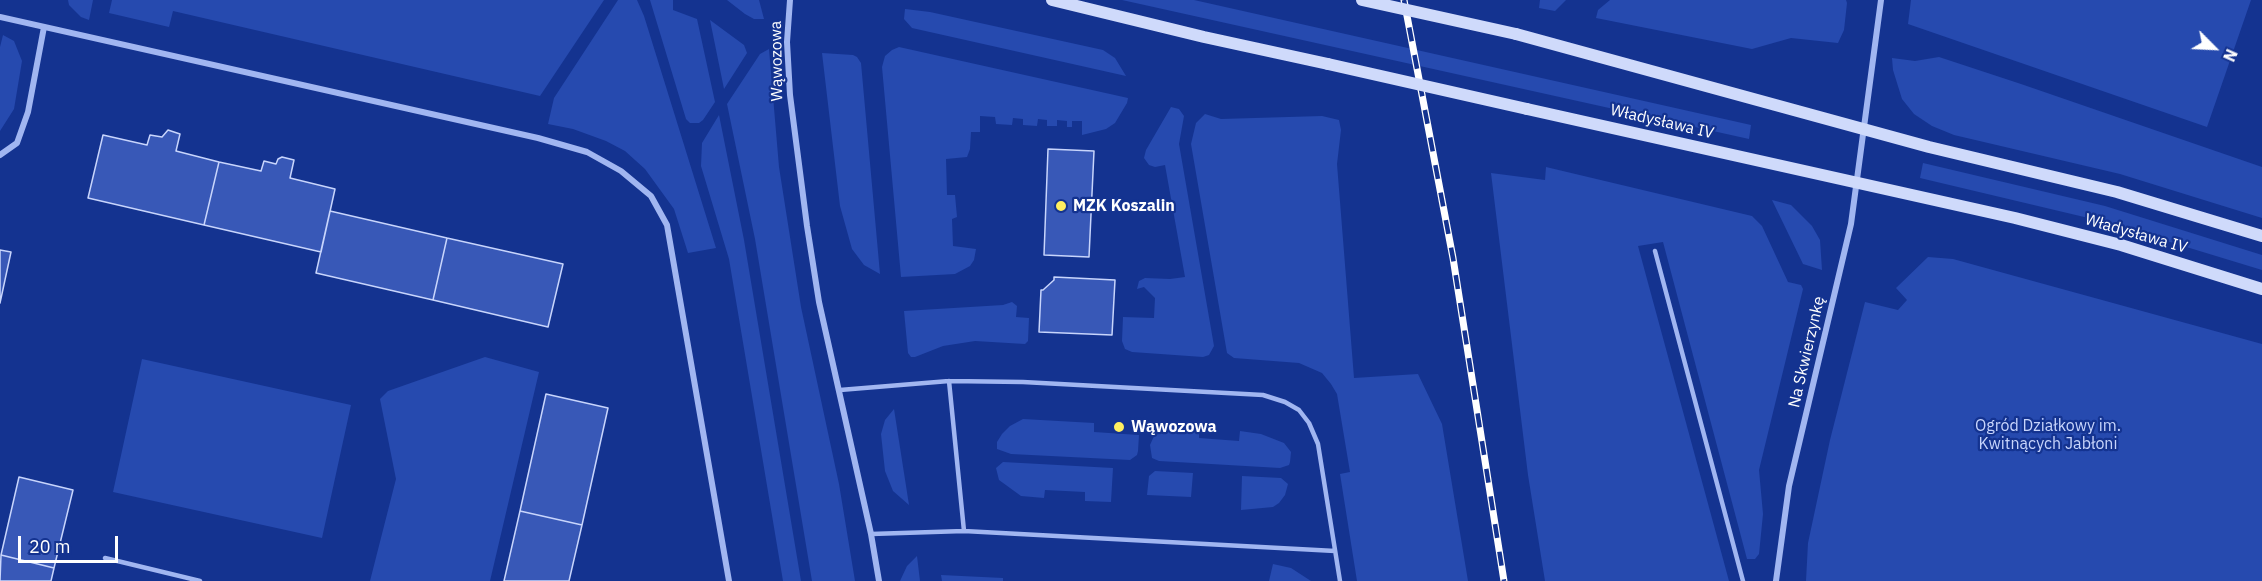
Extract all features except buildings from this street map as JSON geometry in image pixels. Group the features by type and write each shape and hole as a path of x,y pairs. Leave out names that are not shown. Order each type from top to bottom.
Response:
{"main road":[{"name":"Władysława IV","path":"1052,0 1858,184 1975,208 2099,239 2262,289"},
{"path":"1362,0 1516,34 1929,147 2148,200 2262,236"}],"street":[{"name":"Wąwozowa","path":"790,0 788,73 796,149 819,302 871,534 879,581"},
{"path":"1865,130 1881,0"},
{"path":"0,17 538,138 586,152 621,171 651,196 667,225 729,581"},
{"path":"0,155 16,143 28,112 44,27"},
{"name":"Na Skwierzynkę","path":"1776,581 1789,486 1851,224 1865,130"}],"lane":[{"path":"1655,251 1743,581"},
{"path":"840,390 949,381 1023,382 1263,395 1285,402 1299,410 1309,423 1318,444 1340,581"},
{"path":"949,381 964,531"},
{"path":"871,534 964,531 1335,550"},
{"path":"105,558 200,581"}],"green space":[{"path":"68,0 93,0 89,20 81,17 69,5"},
{"path":"112,0 604,0 540,96 173,11 169,27 109,13"},
{"path":"618,0 637,0 644,16 716,248 688,253 674,209 645,169 625,151 606,141 573,129 548,124 554,98"},
{"path":"650,0 673,0 673,10 697,19 715,102 699,123 690,123 686,119"},
{"path":"727,0 759,0 764,19 754,19"},
{"path":"1122,0 1194,0 1751,125 1749,139"},
{"path":"1540,0 1566,0 1555,11 1539,8"},
{"path":"1610,0 1846,0 1847,3 1844,30 1838,43 1791,38 1752,49 1596,18 1598,10"},
{"path":"1911,0 2251,0 2207,127 1908,24"},
{"path":"905,9 930,12 1103,50 1115,58 1126,76 912,28 904,19"},
{"path":"710,20 744,45 747,53 724,89"},
{"path":"3,35 14,41 22,61 14,109 0,131 0,47"},
{"path":"899,47 1128,98 1127,103 1115,123 1106,129 1082,135 1082,121 1072,121 1072,127 1067,127 1067,121 1057,120 1057,126 1047,126 1047,120 1038,119 1037,126 1023,125 1023,119 1013,118 1012,125 996,124 995,117 980,116 980,132 971,132 967,157 946,159 947,195 955,195 957,217 952,219 953,246 976,249 974,260 970,266 955,274 901,277 882,67 885,56"},
{"path":"769,49 779,167 801,307 839,484 855,581 812,581 755,239 727,104 760,54"},
{"path":"822,53 853,55 861,63 880,274 864,265 852,249 840,206"},
{"path":"1939,57 2262,167 2262,218 2120,174 1954,135 1932,126 1914,114 1902,99 1893,70 1892,58 1915,61"},
{"path":"1171,107 1179,109 1184,116 1179,144 1214,346 1209,355 1203,357 1132,352 1125,349 1122,341 1123,317 1154,318 1155,298 1144,287 1137,289 1139,281 1145,278 1185,277 1165,165 1155,167 1149,165 1144,158 1146,150"},
{"path":"1205,114 1221,119 1322,116 1339,120 1341,130 1337,164 1354,378 1418,374 1442,424 1468,581 1357,581 1340,474 1350,472 1337,394 1322,373 1299,363 1234,358 1227,353 1191,144 1196,123"},
{"path":"719,115 744,240 801,581 783,581 729,259 701,166 702,143"},
{"path":"1923,163 2105,206 2262,255 2262,270 2101,221 1920,178"},
{"path":"1546,167 1752,216 1762,226 1788,282 1801,285 1803,289 1759,470 1763,514 1759,554 1755,559 1747,559 1663,242 1638,246 1729,581 1545,581 1528,475 1491,173 1545,180"},
{"path":"1772,200 1791,205 1812,226 1820,240 1822,270 1803,264"},
{"name":"Ogród Działkowy im. Kwitnących Jabłoni","path":"1928,257 1953,259 2262,344 2262,581 1806,581 1808,543 1830,440 1865,302 1898,310 1907,300 1896,288"},
{"path":"1012,302 1017,306 1016,317 1029,318 1028,341 1025,344 975,341 943,346 915,357 911,357 908,353 904,311 1003,305"},
{"path":"485,357 539,372 490,581 370,581 396,479 380,399 388,391"},
{"path":"142,359 351,405 322,538 113,492"},
{"path":"894,409 909,505 893,491 885,471 881,434 885,420"},
{"path":"1023,419 1094,423 1094,432 1139,435 1137,455 1130,460 1011,454 997,449 997,442 1002,434 1010,426"},
{"path":"1177,428 1199,430 1199,438 1239,441 1240,431 1261,434 1284,443 1291,452 1290,462 1289,465 1280,468 1159,461 1152,458 1150,445 1154,436 1163,430"},
{"path":"1003,462 1113,468 1111,502 1085,501 1085,492 1045,490 1044,498 1021,496 999,480 996,468"},
{"path":"1155,471 1193,473 1191,497 1147,495 1149,476"},
{"path":"1242,476 1281,478 1288,484 1285,495 1273,507 1241,510"},
{"path":"917,556 920,581 900,581 907,566"},
{"path":"1273,564 1291,568 1311,581 1269,581"},
{"path":"941,575 1003,578 1003,581 942,581"}],"railway":[{"path":"1404,0 1453,258 1504,581"}],"place":[{"name":"MZK Koszalin","path":"1061,206"},
{"name":"Wąwozowa","path":"1119,427"}]}
